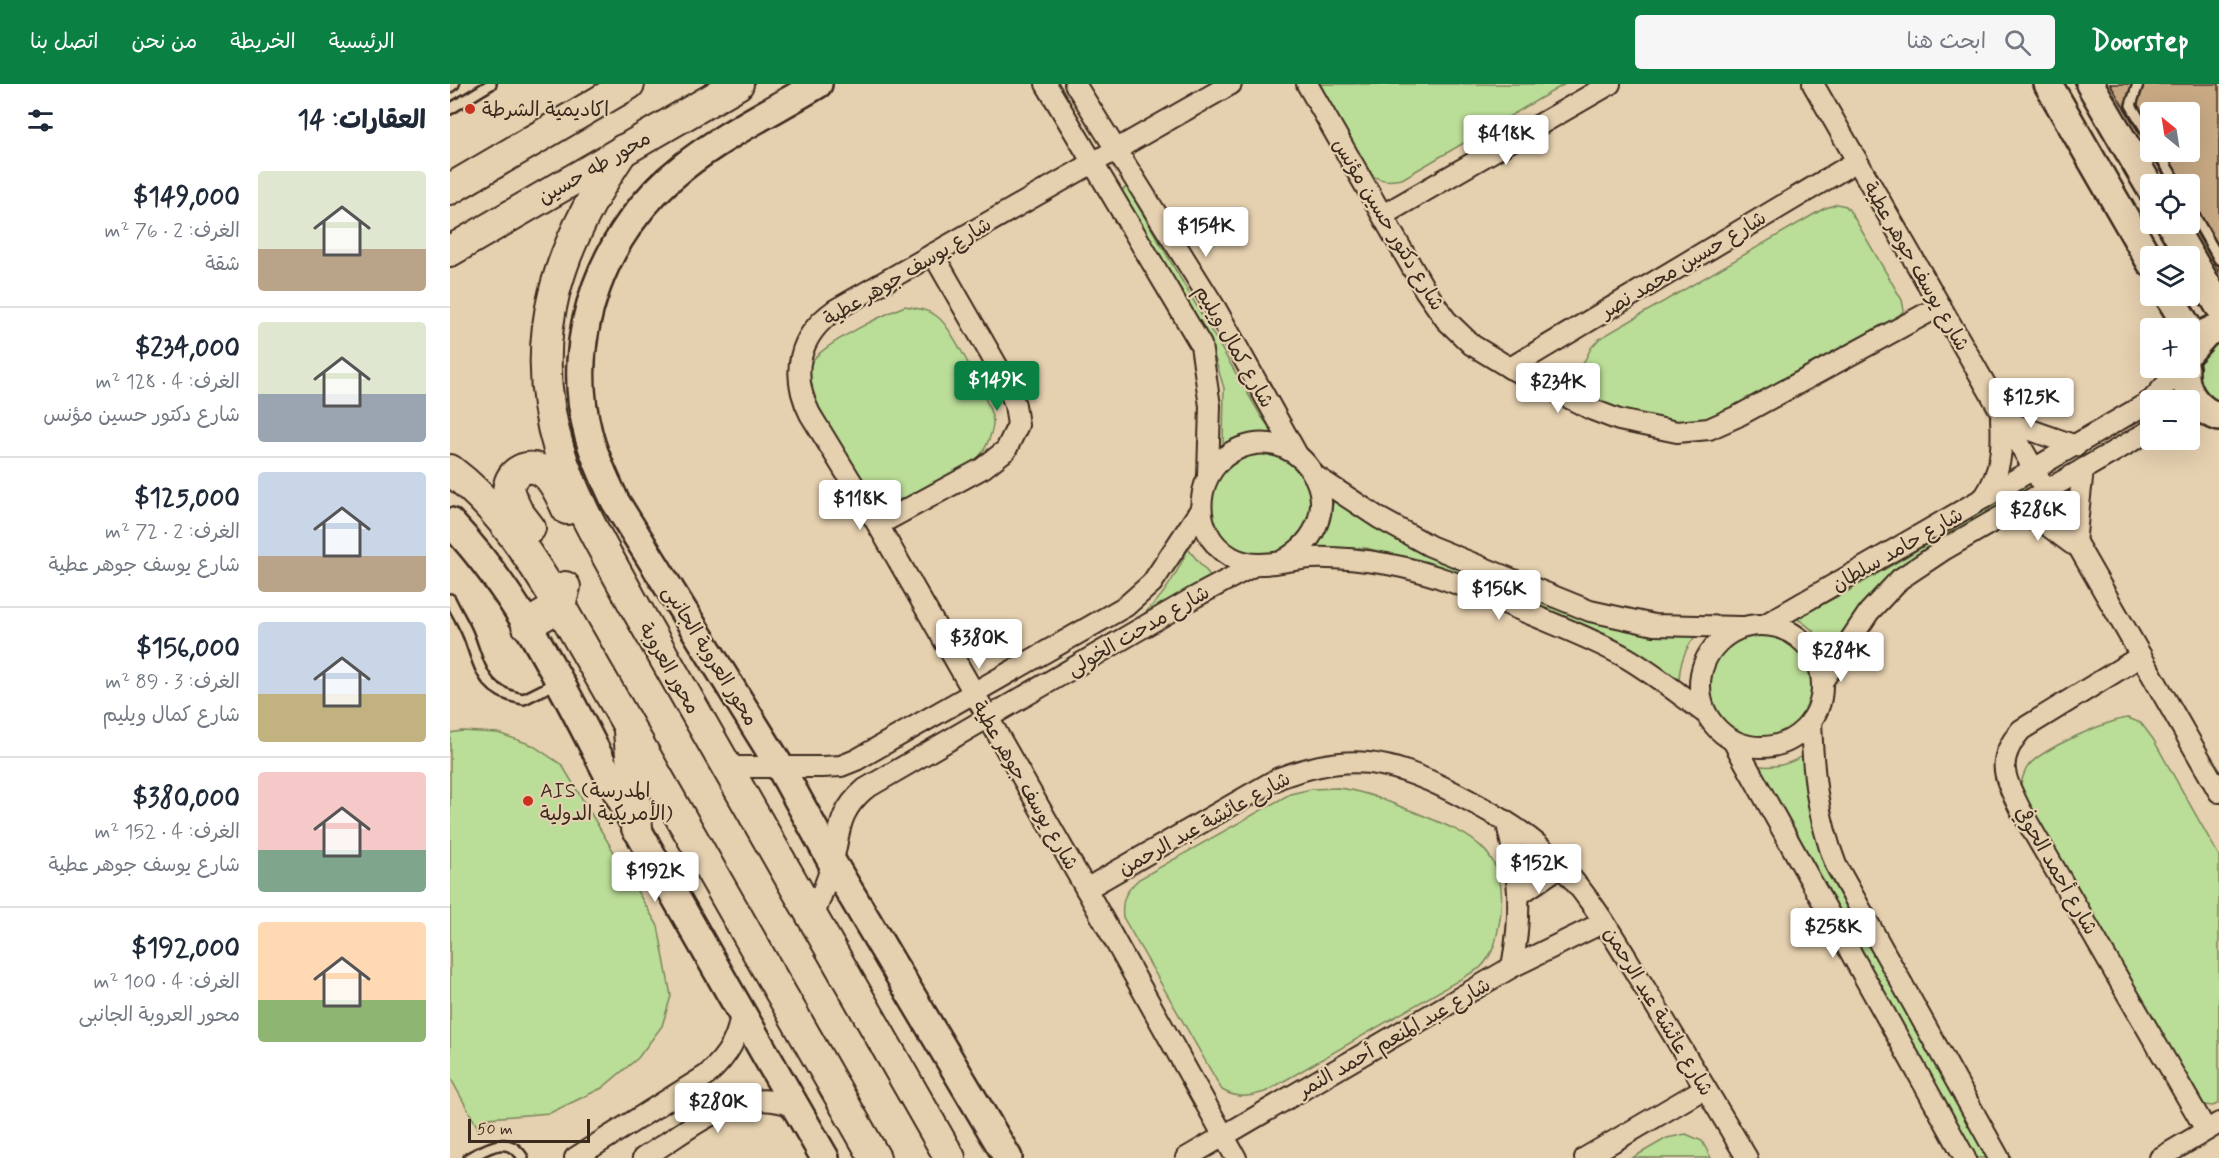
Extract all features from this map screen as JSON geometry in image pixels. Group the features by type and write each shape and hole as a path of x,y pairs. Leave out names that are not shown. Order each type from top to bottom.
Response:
{"main road":[{"path":"450,189 629,84"},
{"name":"محور طه حسين","path":"450,251 738,84"},
{"name":"محور العروبة","path":"623,150 591,201 564,258 553,290 544,357 546,391 559,451 580,500 632,601 950,1158"},
{"path":"527,625 560,606 565,585 561,572 517,511 508,491 512,477 525,468 539,470 552,481 596,564 617,590 632,601"},
{"path":"450,470 482,496 504,521 560,606 875,1158"},
{"path":"628,722 637,828"}],"street":[{"name":"محور العروبة الجانبى","path":"818,84 709,149 682,168 654,193 630,221 610,253 596,287 586,322 581,359 582,396 588,433 599,468 615,501 779,765 832,862 1008,1158"},
{"name":"شارع كمال ويليم","path":"1046,84 1201,345 1210,406 1208,476"},
{"name":"شارع كمال ويليم","path":"1075,84 1216,309 1298,456"},
{"name":"شارع يوسف جوهر عطية","path":"1231,84 824,318 806,340 798,369 802,399 878,525 1086,889 1236,1158"},
{"name":"شارع دكتور حسين مؤنس","path":"1307,84 1425,290 1446,320 1472,345 1510,368 1593,410 1620,420 1677,432 1709,429 1789,390 1940,306"},
{"path":"1383,215 1610,84"},
{"name":"شارع يوسف جوهر عطية","path":"1813,84 2219,792"},
{"path":"2048,84 2141,246"},
{"path":"2090,84 2142,174"},
{"name":"شارع حسين محمد نصر","path":"1510,368 1857,161"},
{"path":"2177,234 2219,306"},
{"path":"878,525 998,458 1013,441 1018,425 1015,405 1007,383 933,254"},
{"path":"2200,334 2219,327"},
{"name":"شارع حامد سلطان","path":"2162,390 2173,378"},
{"path":"2185,378 2192,398 2207,416"},
{"name":"شارع حامد سلطان","path":"1766,624 2140,408"},
{"path":"1983,500 1995,482 2001,459 2003,418 2076,446"},
{"name":"شارع حامد سلطان","path":"1822,682 1869,612 1900,579 2008,512 2140,436"},
{"path":"1270,445 1298,456 1314,475 1379,518 1430,546 1590,611 1654,625 1741,627 1766,624 1784,628 1799,637 1811,650 1819,665 1822,682 1820,702 1811,721 1796,736 1776,746 1754,747 1733,741 1716,729 1705,713 1657,677 1607,648 1450,581 1388,564 1313,558 1255,565 1231,557 1216,545 1206,529 1201,509 1202,493 1208,476 1228,454 1248,446 1270,445"},
{"path":"2008,512 2044,524 2077,546 2083,469"},
{"path":"1282,561 1304,547 1318,525 1322,509 1320,491 1314,475"},
{"name":"شارع مدحت الخولى","path":"725,767 841,766 856,760 1108,618 1140,595 1161,570 1201,509"},
{"path":"450,522 480,555 527,625 637,828 825,1158"},
{"name":"شارع مدحت الخولى","path":"813,918 832,862 839,825 854,799 865,789 1255,565"},
{"path":"1705,713 1698,687 1703,662 1719,640 1741,627"},
{"name":"شارع أحمد الحوفي","path":"2140,656 2021,730 2007,747 2003,763 2007,781 2020,809 2213,1127"},
{"path":"1811,721 1816,801 1825,837 1836,865 1999,1158"},
{"path":"1733,741 1965,1158"},
{"name":"شارع عائشة عبد الرحمن","path":"1086,889 1279,778 1314,766 1339,761 1398,767 1480,806 1529,838 1561,866 1604,922 1747,1158"},
{"path":"1507,824 1516,862 1520,894 1519,926 1512,967"},
{"path":"1520,894 1561,866"},
{"name":"شارع عبد المنعم أحمد النمر","path":"1186,1158 1512,967 1604,922"},
{"path":"575,1158 707,1075 723,1059 738,1036 741,1008"},
{"path":"1585,1158 1706,1088"},
{"path":"643,1158 735,1103 770,1099 797,1108"},
{"path":"2160,1158 2213,1127"}],"lane":[{"path":"450,87 454,84"},
{"path":"450,109 491,84"},
{"path":"2138,84 2131,105 2140,120"},
{"path":"2200,226 2219,259"},
{"path":"450,599 468,635 481,671 500,693 524,699 558,682"},
{"path":"469,1158 495,1145 504,1144 512,1146 523,1158"}],"green space":[{"path":"1320,84 1565,84 1402,179 1387,180 1379,179 1366,171"},
{"path":"1127,187 1261,416 1275,435 1243,438 1223,444 1224,388 1210,342 1119,192"},
{"path":"1837,204 1846,206 1852,214 1902,300 1904,310 1897,318 1706,423 1664,423 1597,403 1587,390 1583,364 1591,348 1599,339 1823,209"},
{"path":"905,306 931,313 945,325 979,386 993,423 988,443 976,460 932,489 900,499 878,492 857,471 839,444 810,391 808,375 813,360 830,345 870,322"},
{"path":"2219,338 2219,405 2208,395 2197,378 2200,378 2200,360"},
{"path":"1261,453 1281,457 1297,468 1308,484 1312,504 1308,524 1297,540 1281,551 1261,555 1241,551 1225,540 1214,524 1210,504 1214,484 1225,468 1241,457"},
{"path":"2025,486 2031,496 1924,557 1832,659 1817,635 1796,618 1850,590"},
{"path":"1334,499 1384,533 1570,611 1700,631 1684,655 1679,684 1411,560 1366,548 1312,548 1329,521"},
{"path":"1188,549 1218,585 1128,626 1148,610 1164,592"},
{"path":"1760,634 1780,638 1789,643 1803,657 1808,666 1812,686 1808,706 1803,715 1789,729 1780,734 1760,738 1740,734 1731,729 1717,715 1712,706 1708,686 1712,666 1717,657 1731,643 1740,638"},
{"path":"2128,718 2141,723 2153,739 2219,856 2219,1103 2213,1106 2204,1105 2188,1086 2020,787 2027,767 2037,758 2061,743"},
{"name":"AIS (المدرسة الأمريكية الدولية)","path":"462,731 498,733 532,745 562,765 658,926 671,996 662,1026 638,1058 602,1088 550,1113 488,1118 488,1124 479,1130 450,1077 450,733"},
{"path":"1811,751 1811,813 1816,842 1827,873 1990,1158 1973,1158 1748,764 1781,765 1796,760"},
{"path":"1338,788 1376,797 1433,819 1468,836 1481,847 1492,859 1498,875 1501,895 1500,919 1494,945 1489,957 1480,968 1265,1092 1248,1096 1233,1095 1222,1090 1123,917 1124,900 1131,887 1139,879 1290,794 1312,789"},
{"path":"1686,1134 1702,1141 1711,1158 1632,1158 1667,1138"}],"building":[{"path":"2110,84 2219,84 2219,272 2197,234 2200,234 2200,174 2163,174 2156,162 2200,162 2200,102 2140,102 2140,135"}],"place":[{"name":"اكاديمية الشرطة","path":"470,109"},
{"name":"AIS (المدرسة الأمريكية الدولية)","path":"528,801"}]}
